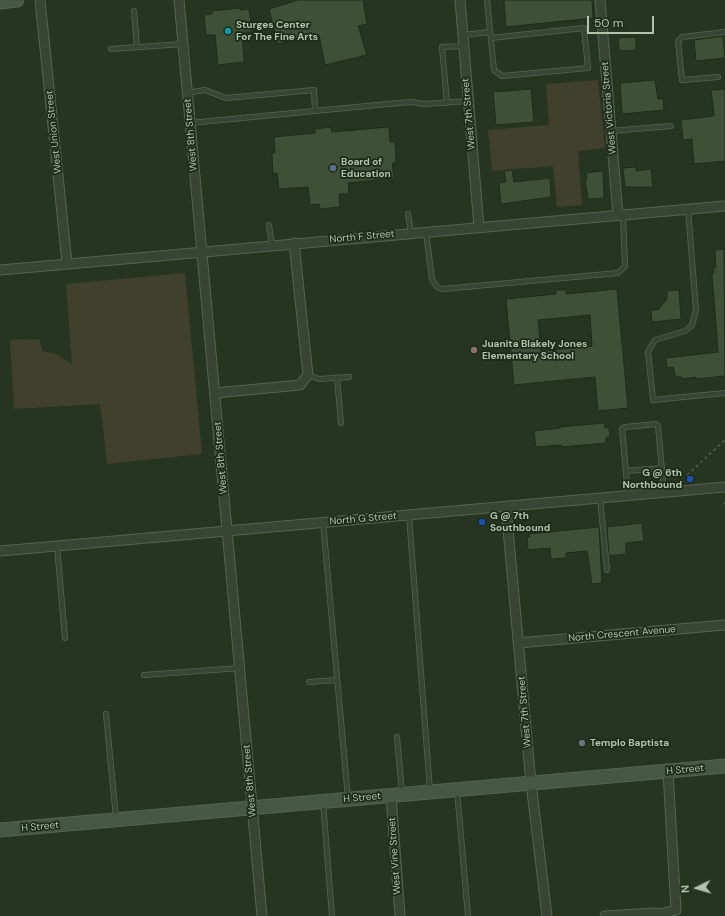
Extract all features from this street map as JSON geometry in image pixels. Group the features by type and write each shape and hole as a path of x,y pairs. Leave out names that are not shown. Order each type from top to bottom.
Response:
{"street":[{"path":"0,2 17,0"},
{"name":"West Union Street","path":"40,0 67,263"},
{"name":"West 8th Street","path":"179,0 262,916"},
{"name":"West 7th Street","path":"460,0 479,227"},
{"name":"West Victoria Street","path":"600,0 611,131 621,215"},
{"name":"North F Street","path":"0,270 725,206"},
{"path":"215,393 300,385 308,376 294,243"},
{"name":"North G Street","path":"0,550 725,487"},
{"name":"West 7th Street","path":"506,507 531,784 547,916"},
{"name":"North Crescent Avenue","path":"518,643 725,625"},
{"name":"H Street","path":"0,830 725,766"},
{"path":"605,916 654,913 660,914 676,910 668,772"},
{"name":"West Vine Street","path":"396,795 400,916"}],"lane":[{"path":"487,0 494,70 502,76 588,68 584,28 491,38"},
{"path":"134,11 137,47"},
{"path":"462,35 490,32"},
{"path":"718,77 682,80 678,41 682,36 725,32"},
{"path":"112,49 183,44"},
{"path":"447,103 442,48 464,46"},
{"path":"187,92 205,90 226,98 314,90 316,111"},
{"path":"190,123 412,102 424,104 468,101"},
{"path":"611,131 672,126"},
{"path":"688,209 696,310 692,325 685,331 655,340 648,352 653,400 725,393"},
{"path":"408,214 411,233"},
{"path":"426,232 432,279 437,287 443,289 618,273 625,266 621,215"},
{"path":"269,225 272,245"},
{"path":"308,376 319,379 349,377"},
{"path":"337,378 341,423"},
{"path":"628,495 622,429 625,427 648,424 656,424 658,426 664,492"},
{"path":"626,471 662,468"},
{"path":"600,498 607,570"},
{"path":"409,515 430,792"},
{"path":"323,522 348,800"},
{"path":"57,546 65,638"},
{"path":"144,675 240,668"},
{"path":"309,682 337,680"},
{"path":"106,714 116,820"},
{"path":"396,795 397,738"},
{"path":"457,790 468,916"},
{"path":"323,802 332,916"}],"path":[{"path":"687,475 725,440"}],"shaded area":[{"path":"598,80 605,148 578,151 582,205 557,207 553,166 492,171 488,130 549,125 546,84"},
{"path":"185,273 202,454 107,464 100,404 14,409 10,340 39,339 43,351 56,354 72,364 66,284"}],"building":[{"path":"298,0 363,0 367,24 358,26 367,55 325,65 319,35 278,44 269,9"},
{"path":"504,0 592,0 593,18 506,27"},
{"path":"240,8 240,10 249,9 252,32 242,32 244,62 218,65 215,35 206,35 204,15 212,14 212,11"},
{"path":"723,36 725,58 696,61 694,40"},
{"path":"636,37 636,50 619,51 618,38"},
{"path":"655,80 658,99 663,99 664,110 622,114 620,83"},
{"path":"531,89 534,122 496,125 493,92"},
{"path":"725,89 725,161 694,164 692,139 683,140 681,120 714,116 711,90"},
{"name":"Board of Education","path":"331,127 332,132 389,127 390,142 395,142 396,163 392,163 394,178 348,183 349,194 339,194 340,207 320,209 319,204 310,205 308,187 279,189 277,173 273,174 272,153 275,153 274,137 315,133 315,129"},
{"path":"636,167 636,171 651,169 653,187 625,187 623,168"},
{"path":"512,170 514,182 550,178 551,197 501,204 499,183 506,182 504,171"},
{"path":"603,171 604,198 588,199 585,179 587,179 586,173"},
{"path":"724,249 725,376 696,379 696,377 682,379 682,377 676,377 673,367 667,368 666,358 718,352 712,273 714,273 713,268 716,268 715,250"},
{"path":"617,289 628,408 598,411 595,377 514,385 506,299 556,294 556,290 566,290 566,294","holes":["590,315 592,346 541,351 538,320"]},
{"path":"679,290 681,319 652,322 651,310 658,310 667,299 667,291"},
{"path":"604,423 605,428 609,428 610,437 606,438 606,443 561,447 561,445 536,447 534,431"},
{"path":"642,523 644,541 626,543 626,554 609,556 607,527"},
{"path":"599,527 602,583 592,584 587,551 566,553 566,558 551,559 550,548 528,550 527,537 530,537 529,534"}],"place":[{"name":"Sturges Center For The Fine Arts","path":"228,31"},
{"name":"Board of Education","path":"333,168"},
{"name":"Juanita Blakely Jones Elementary School","path":"474,350"},
{"name":"G @ 6th Northbound","path":"690,479"},
{"name":"G @ 7th Southbound","path":"482,522"},
{"name":"Templo Baptista","path":"582,743"}]}
